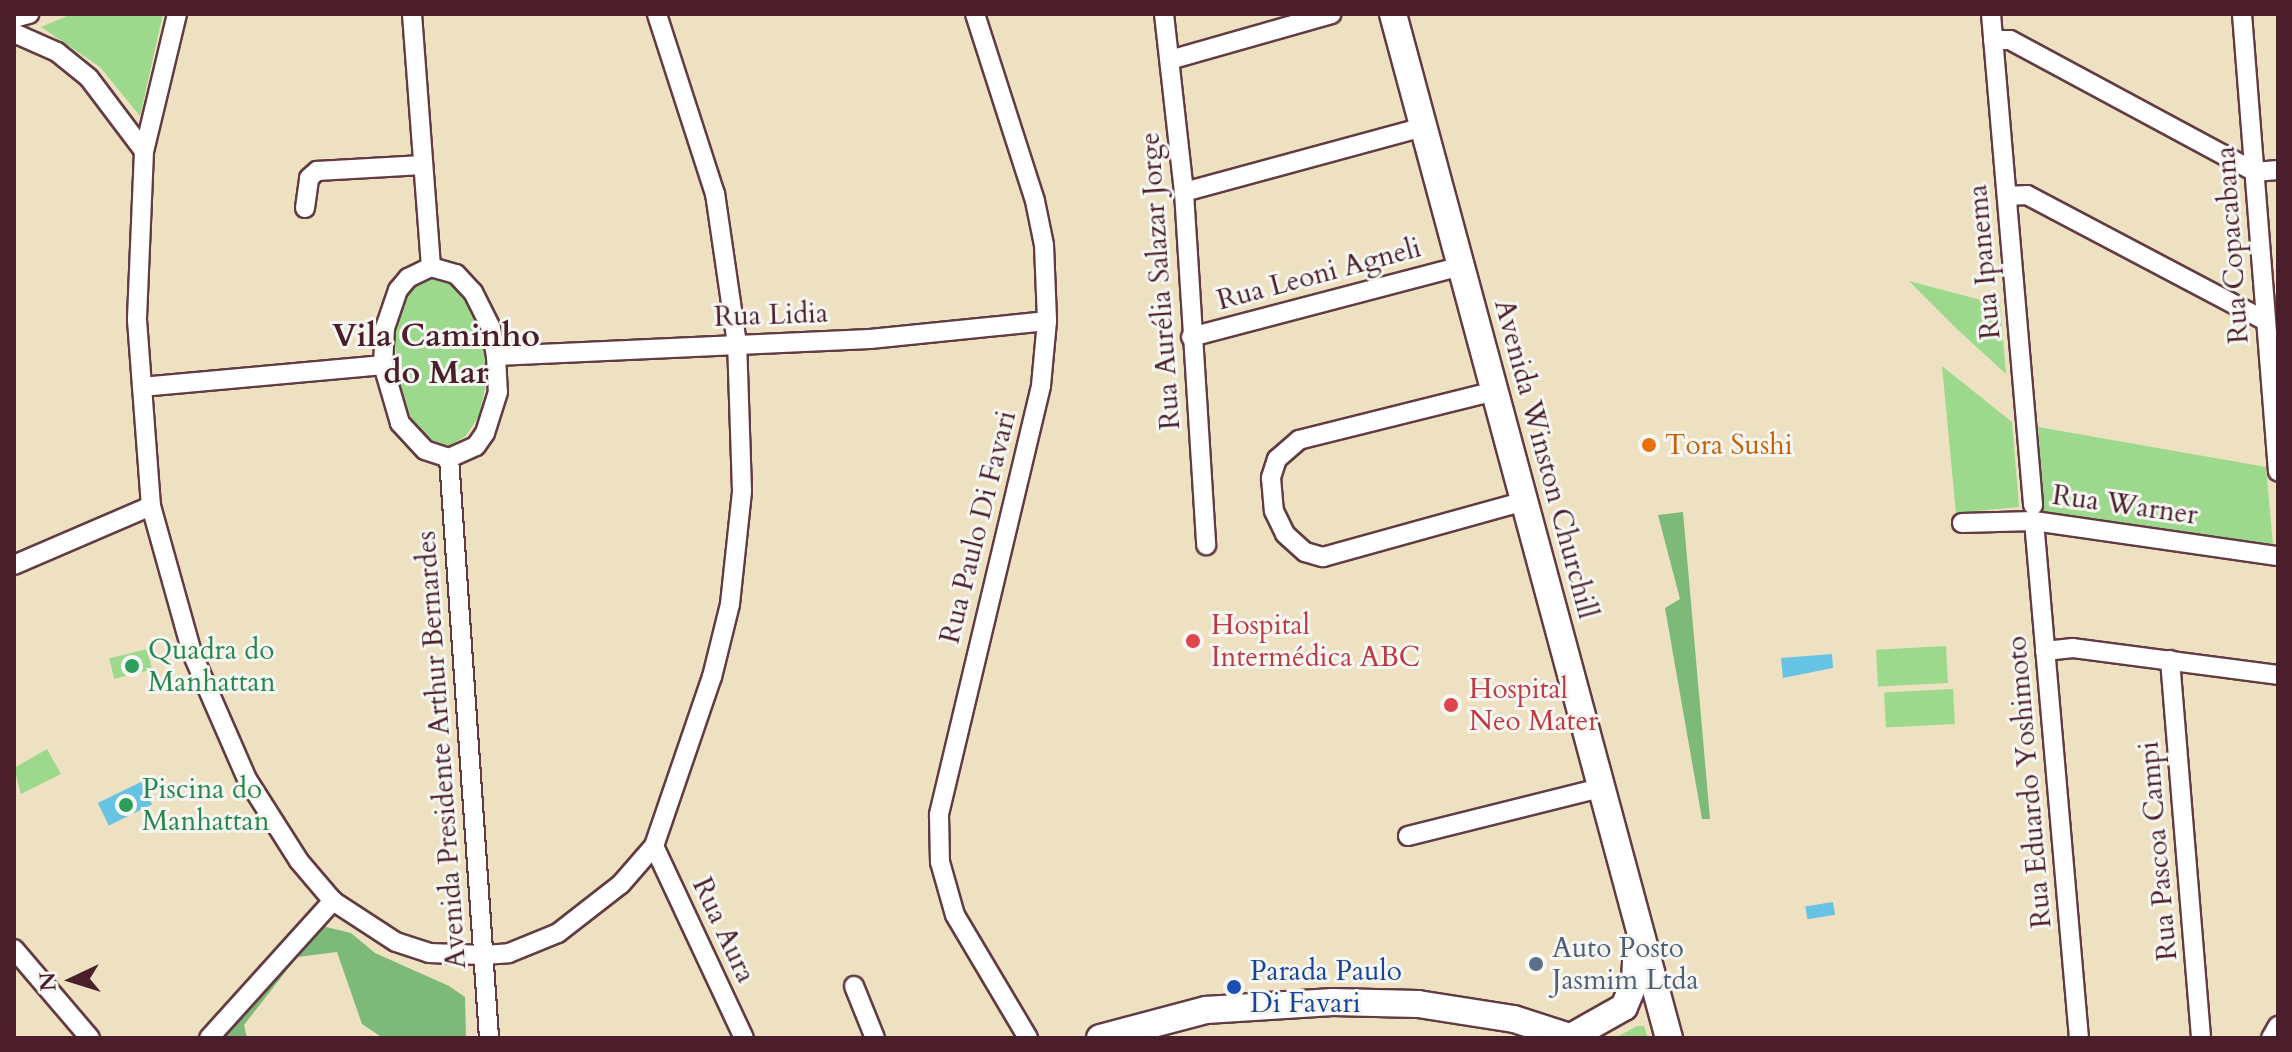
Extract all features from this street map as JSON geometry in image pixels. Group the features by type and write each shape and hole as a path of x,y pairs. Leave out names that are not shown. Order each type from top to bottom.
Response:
{"main road":[{"name":"Avenida Winston Churchill","path":"1393,14 1668,1033"},
{"name":"Avenida Winston Churchill","path":"1617,1014 1635,981 1637,921"},
{"path":"1100,1038 1206,1010 1333,1002 1418,1004 1514,1019 1571,1038 1617,1014 1651,1013 1668,1033"}],"street":[{"path":"14,18 29,14"},
{"path":"177,14 144,151 137,320 151,506 170,583 218,723 275,825 333,901 396,942 429,953 483,955 509,953 558,933 621,884 654,846 712,677 730,604 742,491 737,344 715,194 657,14"},
{"path":"412,14 431,267"},
{"name":"Rua Paulo Di Favari","path":"975,14 1035,201 1044,245 1047,321 1041,386 939,815 940,862 955,915 1028,1038"},
{"name":"Rua Aurélia Salazar Jorge","path":"1164,14 1184,192 1206,545"},
{"path":"1170,60 1332,14"},
{"name":"Rua Ipanema","path":"1991,14 2034,513"},
{"name":"Rua Copacabana","path":"2242,14 2278,472"},
{"path":"14,33 57,52 89,78 144,151"},
{"path":"1993,40 2010,40 2255,172 2278,170"},
{"path":"1184,192 1424,127"},
{"path":"305,208 309,178 317,171 423,165"},
{"path":"2007,196 2027,195 2266,321"},
{"name":"Rua Leoni Agneli","path":"1191,337 1461,266"},
{"path":"431,267 456,274 473,292 491,328 496,356 498,392 485,433 476,446 449,458 425,450 400,423 383,365 385,328 398,290 408,278 431,267"},
{"name":"Rua Lidia","path":"496,356 870,339 1047,321"},
{"path":"142,387 383,365"},
{"path":"1495,391 1299,440 1277,459 1271,478 1274,511 1285,534 1305,552 1323,557 1525,501"},
{"name":"Avenida Presidente Arthur Bernardes","path":"449,458 489,1038"},
{"path":"14,565 151,506"},
{"name":"Rua Warner","path":"1962,523 2034,513 2278,556"},
{"name":"Rua Eduardo Yoshimoto","path":"2034,513 2079,1038"},
{"path":"2045,651 2062,647 2278,675"},
{"name":"Rua Pascoa Campi","path":"2170,660 2201,1038"},
{"path":"1408,836 1601,788"},
{"name":"Rua Aura","path":"654,846 744,1038"},
{"path":"209,1038 333,901"},
{"path":"14,949 90,1038"},
{"path":"854,986 875,1038"},
{"path":"2271,1038 2278,1026"}],"green space":[{"path":"72,14 163,14 140,116 100,67 41,27"},
{"path":"430,270 457,283 483,323 490,366 479,416 466,436 450,445 438,445 413,424 398,382 394,326 407,287"},
{"path":"1909,281 2000,305 2006,374 1958,330"},
{"path":"1942,366 2012,422 2019,507 1956,513"},
{"path":"2038,427 2266,467 2273,545 2043,512"},
{"path":"1683,512 1710,819 1702,819 1665,608 1680,599 1658,515"},
{"path":"1946,646 1948,683 1878,687 1876,650"},
{"name":"Quadra do Manhattan","path":"147,649 152,669 114,679 109,658"},
{"path":"1953,689 1955,724 1886,728 1884,693"},
{"path":"47,749 61,774 21,794 14,768"},
{"path":"301,921 351,933 375,953 449,986 465,997 466,1038 383,1038 362,1024 337,952 297,957 244,1025 247,1038 197,1038"},
{"path":"1637,1026 1644,1026 1648,1038 1615,1038"}],"water":[{"path":"1832,654 1833,668 1783,678 1781,658"},
{"name":"Piscina do Manhattan","path":"141,782 152,804 109,826 98,803"},
{"path":"1833,902 1835,915 1807,919 1805,906"}],"place":[{"name":"Tora Sushi","path":"1649,445"},
{"name":"Hospital Intermédica ABC","path":"1193,641"},
{"name":"Quadra do Manhattan","path":"132,666"},
{"name":"Hospital Neo Mater","path":"1451,705"},
{"name":"Piscina do Manhattan","path":"126,805"},
{"name":"Auto Posto Jasmim Ltda","path":"1536,964"},
{"name":"Parada Paulo Di Favari","path":"1234,987"}],"district":[{"name":"Vila Caminho do Mar","path":"436,356"}]}
